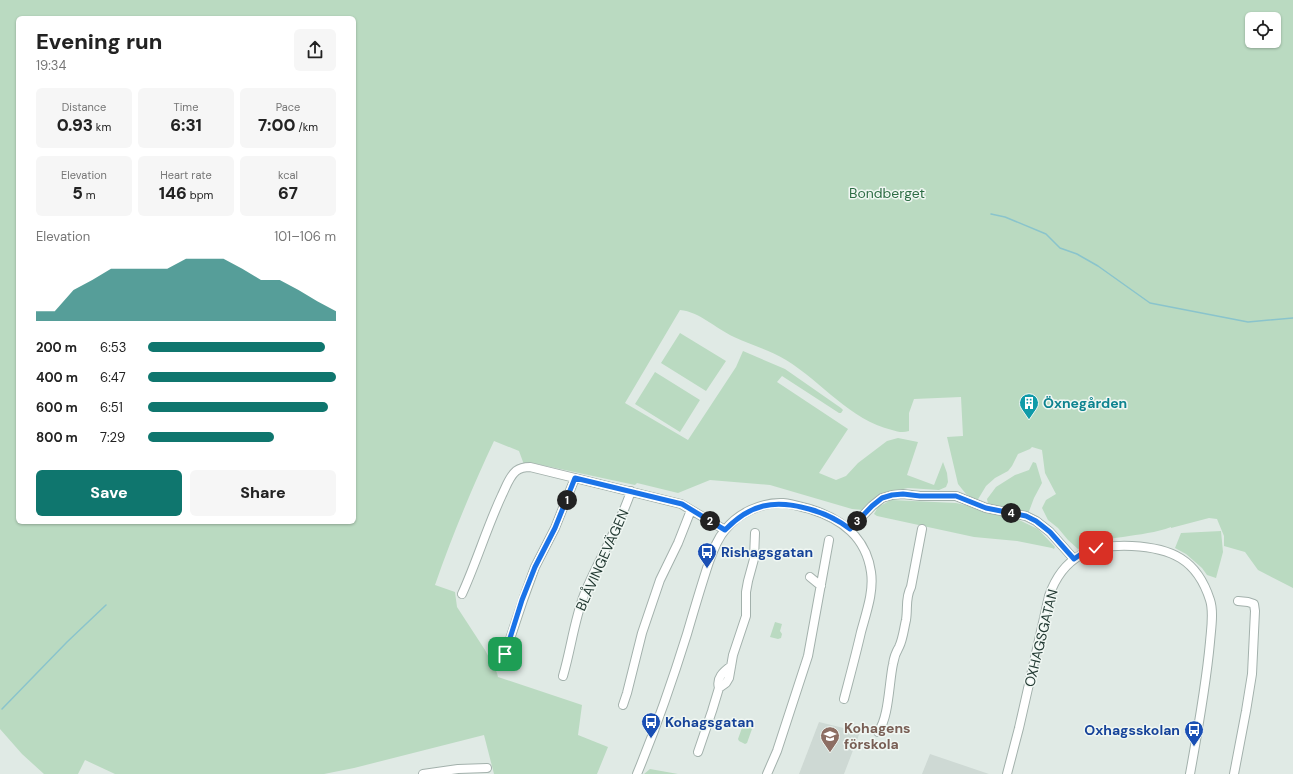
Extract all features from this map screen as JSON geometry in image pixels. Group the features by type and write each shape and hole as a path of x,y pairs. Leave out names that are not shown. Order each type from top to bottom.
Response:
{"street":[{"path":"462,594 510,477 520,468 530,467 682,504 725,530"},
{"path":"505,654 522,600 535,567 555,528 575,478"},
{"name":"BLÅVINGEVÄGEN","path":"563,676 584,596 617,526 631,491"},
{"path":"850,529 872,506 882,498 903,494 920,496 956,496 986,508 1026,516 1036,521 1050,532 1074,559"},
{"path":"638,774 666,700 716,544 725,530 742,515 758,507 784,503 800,506 830,516 850,529 864,548 869,561 871,589 844,699"},
{"path":"623,705 642,633 660,580 678,543 691,510"},
{"path":"878,732 882,726 888,703 893,664 906,621 906,602 908,592 911,587 922,529"},
{"path":"698,752 719,688 726,683 729,678 731,666 746,616 746,592 754,559 754,533"},
{"path":"767,774 777,751 808,656 829,540"},
{"name":"OXHAGSGATAN","path":"1007,774 1049,596 1053,585 1063,569 1084,552 1109,546 1148,547 1162,549 1181,557 1199,576 1211,601 1211,628 1206,683 1190,774"},
{"path":"810,577 821,586"},
{"path":"1234,774 1252,674 1255,611 1254,604 1238,601"},
{"path":"423,774 458,769 487,768"}],"shaded area":[{"name":"Kohagens förskola","path":"819,722 860,732 844,774 799,774"},
{"path":"930,754 989,774 922,774"}],"green space":[{"name":"Bondberget","path":"0,0 1293,0 1293,588 1258,570 1245,552 1224,546 1224,536 1217,519 1209,518 1160,531 1099,541 1078,549 1048,520 1042,508 1046,500 1056,494 1045,473 1042,450 1032,447 1018,454 1008,471 995,478 986,486 977,501 966,494 958,484 947,437 963,436 961,397 914,399 909,413 909,431 894,431 877,425 849,409 799,369 780,356 734,337 701,317 687,311 680,310 625,403 688,440 736,367 743,351 785,369 843,410 839,413 782,376 777,382 848,429 819,473 836,480 846,476 858,463 887,441 898,438 918,442 907,475 934,485 943,462 947,473 948,482 946,487 939,490 908,488 889,492 863,510 852,509 770,485 710,480 678,493 637,483 635,485 532,463 534,471 526,470 519,451 494,441 448,548 435,585 455,592 457,607 485,650 498,677 582,705 578,735 608,747 597,774 494,774 484,735 354,768 324,774 115,774 85,760 78,774 44,774 22,754 0,729"},
{"path":"680,333 726,361 706,391 661,363"},
{"path":"655,372 700,400 680,432 635,404"},
{"path":"1033,462 1036,463 1042,483 1028,514 988,504 987,499 996,487 1015,475 1029,470"},
{"path":"891,500 956,503 978,508 1019,520 1038,529 1055,547 1054,549 1017,541 974,537 877,516 874,514 878,507"},
{"path":"1221,531 1223,552 1216,578 1207,575 1202,568 1186,554 1175,548 1181,533"},
{"path":"775,622 782,624 780,631 782,634 781,638 778,639 770,637"},
{"path":"745,724 752,729 747,743 745,744 738,739 743,725"},
{"path":"650,769 678,774 644,774"}],"waterway":[{"path":"991,214 1005,217 1046,234 1060,248 1077,254 1098,266 1150,303 1248,322 1293,318"},
{"path":"2,709 67,642 106,605"}],"place":[{"name":"Öxnegården","path":"1029,420"},
{"name":"Rishagsgatan","path":"707,569"},
{"name":"Kohagsgatan","path":"651,739"},
{"name":"Oxhagsskolan","path":"1194,747"},
{"name":"Kohagens förskola","path":"830,753"}],"route":[{"path":"505,654 522,600 535,567 555,528 575,478 682,504 725,530 742,515 758,507 771,504 784,503 816,511 830,516 850,529 872,506 882,498 903,494 920,496 956,496 986,508 1026,516 1036,521 1050,532 1074,559 1084,552 1096,548"}]}
